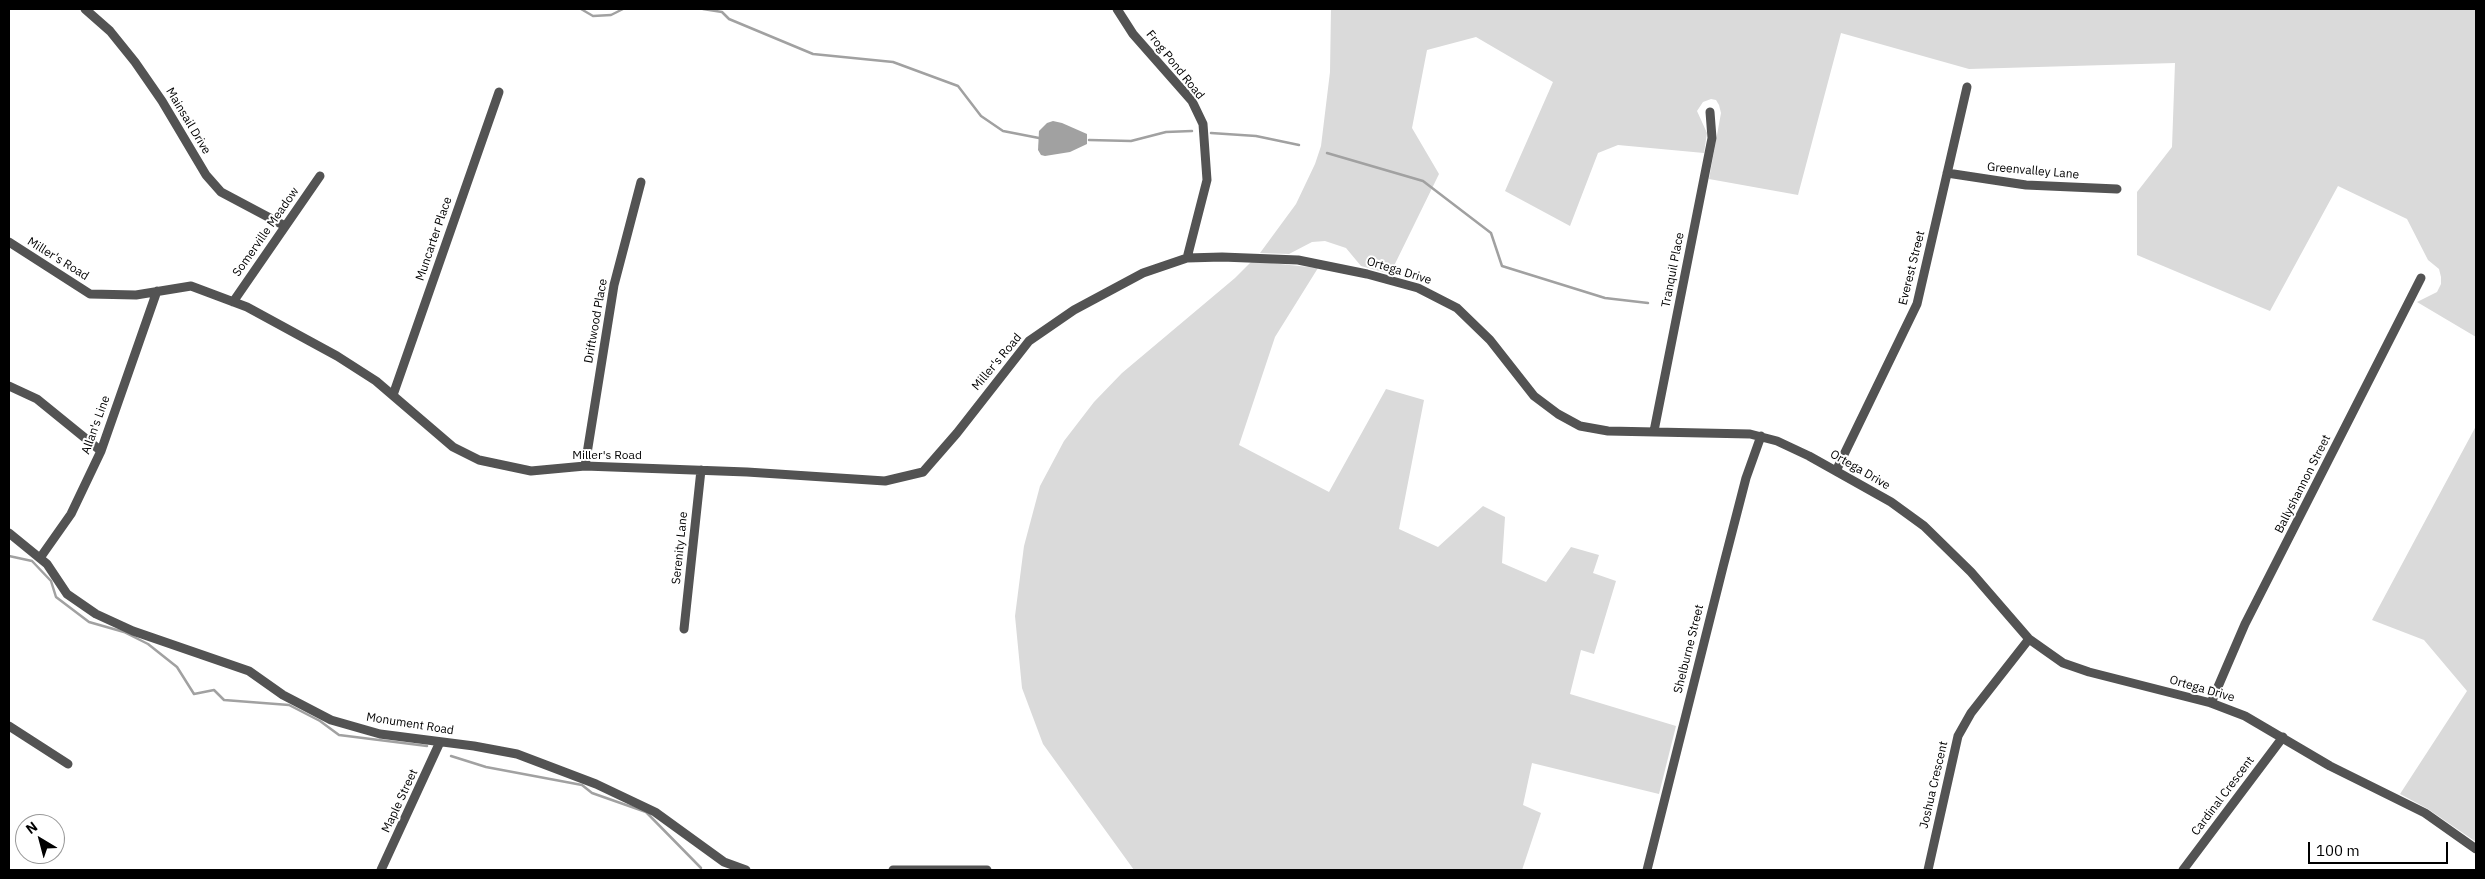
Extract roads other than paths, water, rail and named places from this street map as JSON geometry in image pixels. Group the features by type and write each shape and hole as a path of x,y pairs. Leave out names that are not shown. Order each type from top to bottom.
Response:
{"street":[{"name":"Mainsail Drive","path":"85,9 110,31 135,62 162,101 206,175 221,192 285,226"},
{"name":"Frog Pond Road","path":"1117,9 1133,34 1192,101 1203,124 1207,180 1187,258"},
{"name":"Everest Street","path":"1836,471 1915,311 1967,87"},
{"name":"Muncarter Place","path":"393,395 499,92"},
{"name":"Tranquil Place","path":"1654,431 1712,138 1710,112"},
{"name":"Greenvalley Lane","path":"1947,173 2026,185 2117,189"},
{"name":"Somerville Meadow","path":"233,302 320,176"},
{"name":"Driftwood Place","path":"585,466 614,285 642,182"},
{"name":"Miller's Road","path":"9,242 90,294 136,295 191,286 247,307 337,356 376,381 453,446 478,460 531,471 585,466 700,470 885,481 923,472 957,434 1029,341 1100,295 1143,273 1187,258"},
{"name":"Ortega Drive","path":"1187,258 1222,257 1305,261 1366,274 1418,288 1447,302 1470,318 1490,340 1534,396 1558,414 1580,426 1592,429 1738,432 1761,436 1786,445 1891,502 1930,530 1972,572 2029,639 2052,656 2075,667 2211,702 2245,716 2330,766 2425,813 2476,848"},
{"name":"Ballyshannon Street","path":"2211,702 2245,624 2422,278"},
{"name":"Allan's Line","path":"40,558 71,514 101,452 157,291"},
{"path":"9,386 37,399 101,452"},
{"name":"Shelburne Street","path":"1648,870 1744,485 1761,436"},
{"name":"Serenity Lane","path":"684,629 700,470"},
{"name":"Monument Road","path":"9,533 47,564 67,594 96,614 133,631 249,671 283,695 331,720 380,734 517,754 596,784 655,812 724,862 746,870"},
{"name":"Joshua Crescent","path":"1928,870 1958,736 1970,713 2029,639"},
{"path":"9,726 68,764"},
{"name":"Cardinal Crescent","path":"2183,870 2282,737"},
{"name":"Maple Street","path":"381,870 440,742"},
{"path":"720,870 724,862"},
{"path":"893,870 987,870"}],"waterway":[{"path":"581,9 593,16 611,15 623,9"},
{"path":"703,9 722,12 729,19 813,54 893,62 958,86 981,116 1003,131 1039,138"},
{"path":"1089,140 1131,141 1166,132 1192,131"},
{"path":"1211,133 1256,136 1299,145"},
{"path":"1327,153 1423,181 1491,233 1502,266 1605,298 1648,303"},
{"path":"9,556 32,561 51,581 56,597 89,622 124,632 148,644 177,667 194,694 214,690 224,700 289,705 320,721 339,735 427,746"},
{"path":"451,756 486,767 582,785 592,793 646,812 701,868"}]}
